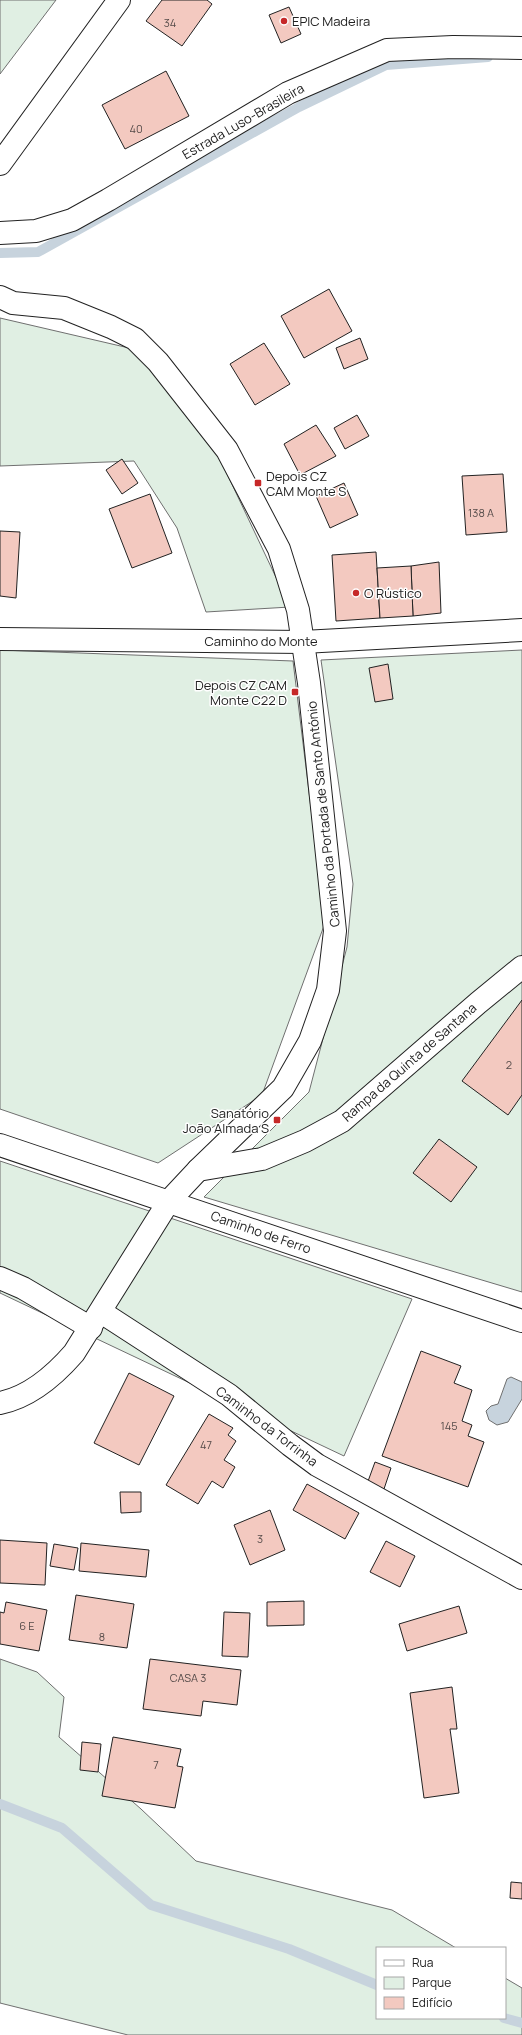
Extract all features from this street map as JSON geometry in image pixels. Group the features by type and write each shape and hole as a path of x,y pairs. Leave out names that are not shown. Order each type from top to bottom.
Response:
{"street":[{"path":"0,164 119,0"},
{"name":"Estrada Luso-Brasileira","path":"0,233 36,231 72,220 288,93 387,50 453,47 522,48"},
{"name":"Caminho da Portada de Santo António","path":"0,298 13,303 64,308 111,326 135,339 158,362 227,450 279,549 298,610 309,683 335,931 328,990 310,1041 283,1088 198,1170 169,1201 74,1353 56,1373 33,1390 10,1401 0,1403"},
{"name":"Caminho do Monte","path":"0,639 303,642 522,630"},
{"name":"Rampa da Quinta de Santana","path":"198,1170 262,1159 305,1141 342,1121 478,1003 522,967"},
{"name":"Caminho de Ferro","path":"0,1145 522,1320"},
{"name":"Caminho da Torrinha","path":"0,1278 96,1320 229,1395 290,1445 318,1465 522,1578"}],"green space":[{"path":"0,0 56,0 0,74"},
{"path":"0,318 142,351 212,442 290,607 206,612 177,528 134,461 0,466"},
{"path":"0,650 293,661 325,923 262,1095 158,1163 0,1109"},
{"path":"522,650 522,1292 204,1197 309,1092 347,947 353,884 321,660"},
{"path":"0,1161 412,1299 344,1456 0,1293"},
{"path":"0,1659 37,1672 64,1697 59,1737 141,1809 196,1861 392,1910 454,1947 376,1947 376,2019 506,2019 506,1979 522,1988 522,2035 128,2035 0,2003"}],"shaded area":[{"path":"511,1377 522,1382 522,1399 508,1422 497,1425 489,1420 486,1411 491,1406 498,1404 507,1379"}],"building":[{"path":"162,0 207,0 212,4 182,46 146,21"},
{"path":"289,7 301,34 281,43 269,15"},
{"path":"166,71 189,116 125,149 102,105"},
{"path":"329,289 352,331 304,358 281,316"},
{"path":"360,338 368,359 344,369 336,348"},
{"path":"264,343 290,384 255,405 230,364"},
{"path":"357,415 369,436 345,449 334,428"},
{"path":"316,425 336,456 300,475 284,444"},
{"path":"122,459 138,483 122,494 106,470"},
{"path":"503,474 507,532 466,535 462,476"},
{"path":"344,483 358,515 330,528 316,496"},
{"path":"150,494 172,553 132,568 109,509"},
{"path":"0,531 20,532 16,598 0,596"},
{"name":"O Rústico","path":"376,552 380,618 336,621 332,555"},
{"path":"439,562 441,613 413,616 411,566"},
{"path":"411,566 413,616 380,618 377,568"},
{"path":"388,664 393,699 375,702 369,668"},
{"path":"522,1000 522,1095 508,1115 462,1081"},
{"path":"439,1139 477,1167 451,1202 413,1173"},
{"path":"421,1351 461,1366 454,1383 472,1390 462,1421 472,1425 468,1436 484,1442 468,1487 382,1456"},
{"path":"129,1373 174,1396 139,1465 94,1443"},
{"path":"209,1414 233,1428 228,1435 236,1441 224,1460 235,1467 223,1488 212,1481 198,1504 166,1485"},
{"path":"375,1462 391,1468 384,1489 367,1484"},
{"path":"307,1484 359,1513 345,1539 293,1510"},
{"path":"120,1492 141,1492 141,1512 121,1513"},
{"path":"270,1510 285,1550 250,1565 234,1525"},
{"path":"0,1540 47,1543 45,1585 0,1583"},
{"path":"386,1541 415,1556 400,1587 370,1572"},
{"path":"81,1543 149,1550 146,1577 79,1571"},
{"path":"54,1544 78,1548 74,1570 50,1566"},
{"path":"76,1595 134,1604 127,1648 69,1640"},
{"path":"304,1601 304,1625 267,1626 267,1602"},
{"path":"6,1602 47,1610 39,1651 0,1644 0,1612 4,1613"},
{"path":"459,1606 467,1633 407,1651 399,1624"},
{"path":"224,1612 250,1613 248,1657 222,1656"},
{"path":"150,1659 241,1670 237,1705 203,1701 201,1716 143,1709"},
{"path":"452,1687 457,1729 450,1729 459,1793 424,1798 410,1693"},
{"path":"113,1737 181,1749 177,1766 183,1767 175,1808 102,1796"},
{"path":"82,1742 101,1744 98,1772 80,1770"},
{"path":"511,1882 522,1883 522,1899 510,1898"}],"waterway":[{"path":"0,253 38,252 299,107 386,65 488,57"},
{"path":"0,1804 62,1828 151,1905 289,1949 376,1985"},
{"path":"506,2019 522,2023"}],"place":[{"name":"EPIC Madeira","path":"284,21"},
{"name":"Depois CZ CAM Monte S","path":"258,483"},
{"name":"O Rústico","path":"356,593"},
{"name":"Depois CZ CAM Monte C22 D","path":"295,692"},
{"name":"Sanatório João Almada S","path":"277,1120"}]}
